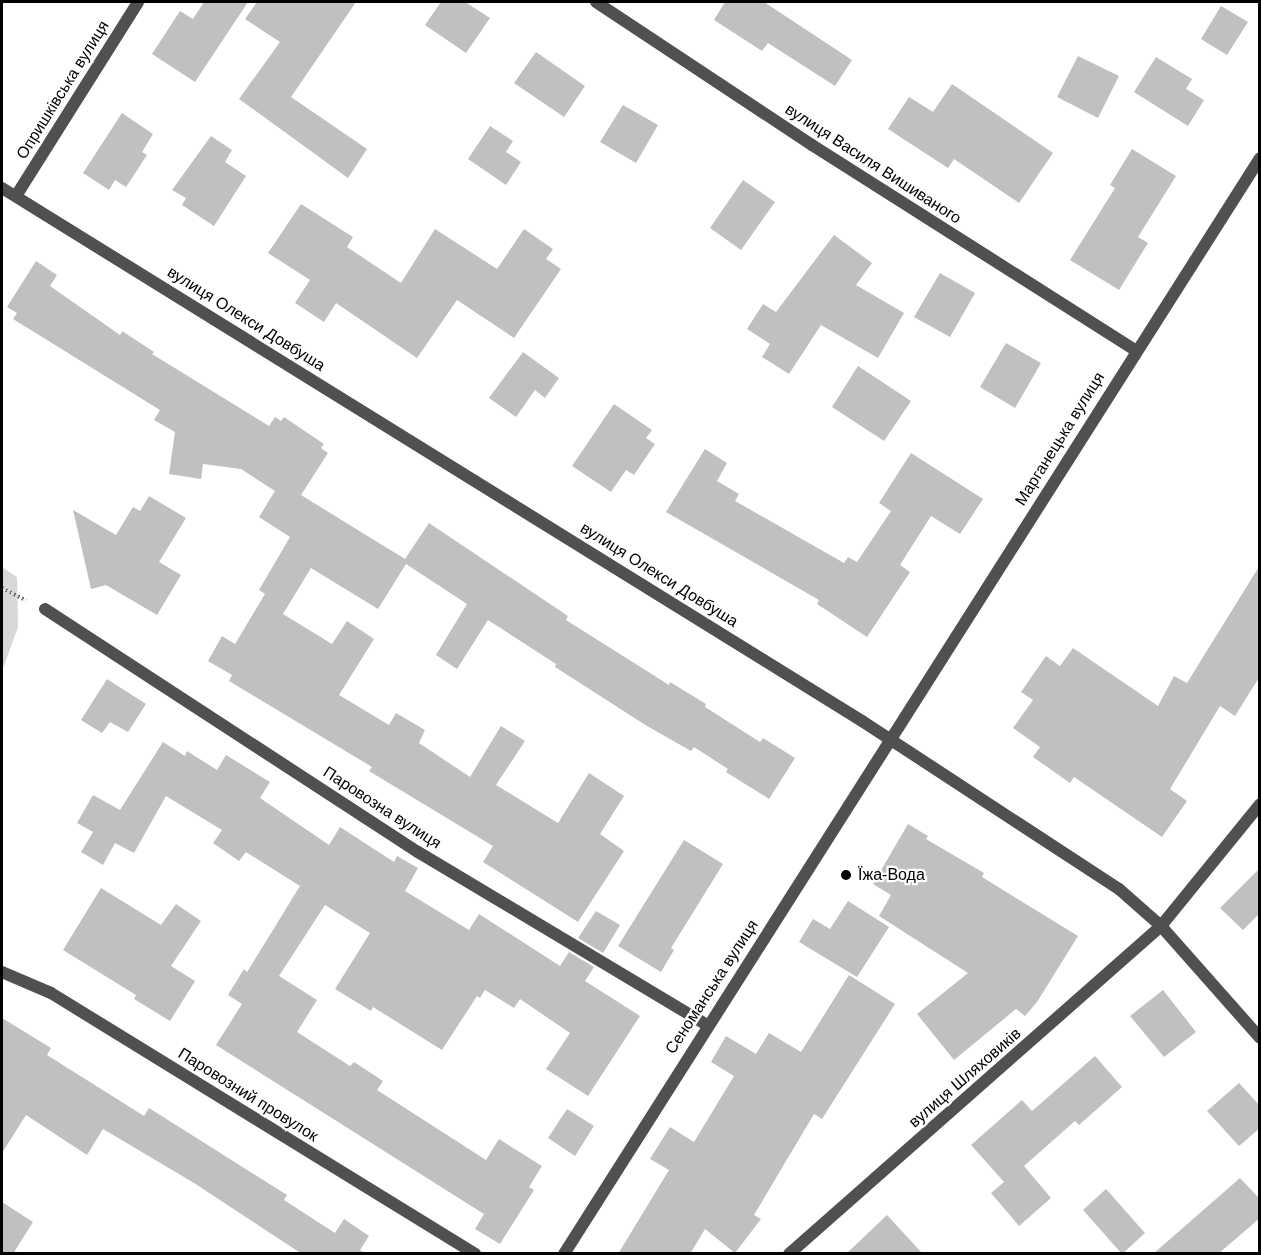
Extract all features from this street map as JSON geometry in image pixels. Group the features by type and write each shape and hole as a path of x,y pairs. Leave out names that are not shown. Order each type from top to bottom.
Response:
{"street":[{"name":"Опришківська вулиця","path":"16,196 138,2"},
{"name":"вулиця Василя Вишиваного","path":"596,2 812,145 1135,350"},
{"name":"Марганецька вулиця","path":"891,740 1135,350 1260,158"},
{"name":"вулиця Олекси Довбуша","path":"2,188 891,740 1119,889 1161,926 1260,1038"},
{"name":"Паровозна вулиця","path":"45,609 418,852 707,1026"},
{"name":"Сеноманська вулиця","path":"564,1254 891,740"},
{"name":"вулиця Шляховиків","path":"789,1254 1161,926 1260,804"},
{"name":"Паровозний провулок","path":"2,972 51,993 475,1254"}],"path":[{"path":"2,588 45,609"}],"shaded area":[{"path":"2,567 17,577 18,627 2,671"}],"building":[{"path":"204,2 248,2 195,82 152,54 180,11 193,19"},
{"path":"257,2 356,2 291,97 367,149 348,178 239,99 280,42 245,19"},
{"path":"441,2 465,2 490,18 466,53 425,25"},
{"path":"725,2 764,2 852,60 835,86 768,43 762,51 714,20"},
{"path":"1221,6 1248,22 1227,55 1201,39"},
{"path":"536,52 585,86 564,117 514,83"},
{"path":"1078,56 1119,76 1098,118 1057,97"},
{"path":"1156,57 1192,79 1186,89 1204,100 1188,126 1134,92"},
{"path":"952,84 1053,153 1019,203 954,159 948,168 888,129 909,97 933,112"},
{"path":"623,105 658,125 636,163 600,142"},
{"path":"122,113 153,134 142,152 147,155 126,187 115,180 109,190 83,173"},
{"path":"490,126 513,141 506,152 521,162 506,185 468,159"},
{"path":"211,136 232,150 225,162 246,176 214,226 182,205 186,198 172,190"},
{"path":"1132,149 1176,176 1138,237 1148,243 1119,290 1070,260 1115,188 1110,185"},
{"path":"743,180 775,202 741,250 710,228"},
{"path":"301,204 353,237 347,247 401,283 435,229 497,269 524,229 553,249 546,259 561,269 514,338 457,300 417,358 336,303 324,322 295,303 310,280 268,253"},
{"path":"834,235 872,263 856,285 904,313 878,358 821,325 789,374 762,357 770,344 747,329 763,304 776,312"},
{"path":"36,261 57,275 50,286 120,335 122,331 154,352 152,354 269,426 275,417 281,421 284,417 324,444 321,448 328,453 301,495 405,559 429,523 568,616 566,620 669,685 670,682 706,704 705,707 760,742 763,738 795,758 769,799 726,772 728,769 694,747 691,751 647,726 555,667 556,664 488,620 457,669 436,655 467,604 406,564 378,609 311,568 283,614 332,644 347,621 374,639 339,695 389,725 396,713 425,730 419,743 470,777 501,726 525,741 496,785 558,823 589,773 624,796 600,834 624,851 578,922 483,862 493,846 369,771 372,767 229,681 232,675 208,661 222,636 235,644 265,594 259,590 290,537 259,517 275,491 241,469 203,464 201,479 169,474 175,432 154,420 160,410 13,319 17,313 7,307"},
{"path":"940,273 975,293 950,337 914,317"},
{"path":"1006,343 1041,363 1015,408 980,387"},
{"path":"523,352 559,378 545,398 535,390 516,417 489,398"},
{"path":"858,366 911,401 884,441 832,407"},
{"path":"614,404 652,430 646,438 655,444 634,475 626,470 611,492 572,466"},
{"path":"705,449 727,463 717,481 739,494 735,501 844,563 848,557 857,562 891,511 879,503 911,453 983,499 960,534 931,516 900,565 910,572 867,637 817,604 819,600 666,512"},
{"path":"149,496 186,518 159,562 181,575 157,615 106,585 91,589 73,510 116,535 133,507 140,511"},
{"path":"1260,565 1260,676 1235,716 1220,706 1170,789 1187,801 1162,837 1074,777 1070,783 1033,757 1040,747 1013,728 1033,700 1021,692 1046,656 1060,666 1073,648 1158,706 1174,676 1187,683"},
{"path":"107,679 146,704 128,732 110,722 102,733 81,720"},
{"path":"163,742 185,756 187,751 217,770 226,755 270,782 260,798 329,845 340,827 394,862 397,856 418,868 405,891 469,930 479,914 560,966 569,952 594,967 585,981 640,1016 588,1096 546,1069 570,1033 520,999 514,1008 485,990 480,998 477,996 442,1050 373,1007 371,1011 335,989 370,933 325,905 279,976 317,1000 297,1032 350,1066 354,1062 383,1081 377,1090 486,1160 499,1139 542,1166 529,1187 534,1190 500,1244 475,1229 484,1214 216,1045 242,1004 228,995 244,969 247,972 300,886 246,852 239,861 213,843 222,830 166,796 134,853 115,843 103,865 81,852 93,832 77,823 93,795 120,810"},
{"path":"908,824 928,836 926,839 984,873 982,877 1078,936 1037,1002 1025,1016 1016,1009 954,1060 917,1014 968,973 879,916 891,895 873,884"},
{"path":"684,840 723,864 671,948 674,950 661,972 618,946"},
{"path":"1260,868 1260,913 1243,930 1220,908"},
{"path":"101,888 161,925 176,904 201,921 171,966 195,981 170,1021 134,999 136,995 63,950"},
{"path":"848,901 889,927 857,977 799,942 813,919 830,929"},
{"path":"596,911 620,925 603,953 578,938"},
{"path":"849,975 895,1004 822,1119 814,1114 754,1215 761,1219 735,1253 705,1229 690,1254 618,1254 669,1170 650,1159 670,1127 694,1142 734,1076 711,1062 726,1036 756,1054 769,1033 801,1052"},
{"path":"1163,990 1196,1032 1164,1057 1130,1016"},
{"path":"2,1018 51,1048 47,1055 144,1116 149,1108 287,1195 284,1200 335,1233 344,1219 369,1236 360,1250 366,1254 302,1254 194,1183 103,1129 87,1155 26,1115 2,1153"},
{"path":"1095,1056 1122,1087 1079,1125 1075,1121 1024,1166 1051,1198 1019,1226 991,1193 1004,1182 971,1145 1022,1100 1032,1111"},
{"path":"1239,1083 1260,1106 1260,1128 1239,1146 1207,1111"},
{"path":"567,1109 594,1126 575,1156 548,1138"},
{"path":"1240,1178 1260,1199 1260,1218 1218,1254 1153,1254"},
{"path":"1106,1189 1145,1233 1122,1254 1083,1210"},
{"path":"2,1202 33,1222 13,1254 2,1254"},
{"path":"887,1215 923,1254 846,1254"}],"place":[{"name":"Їжа-Вода","path":"846,875"}]}
